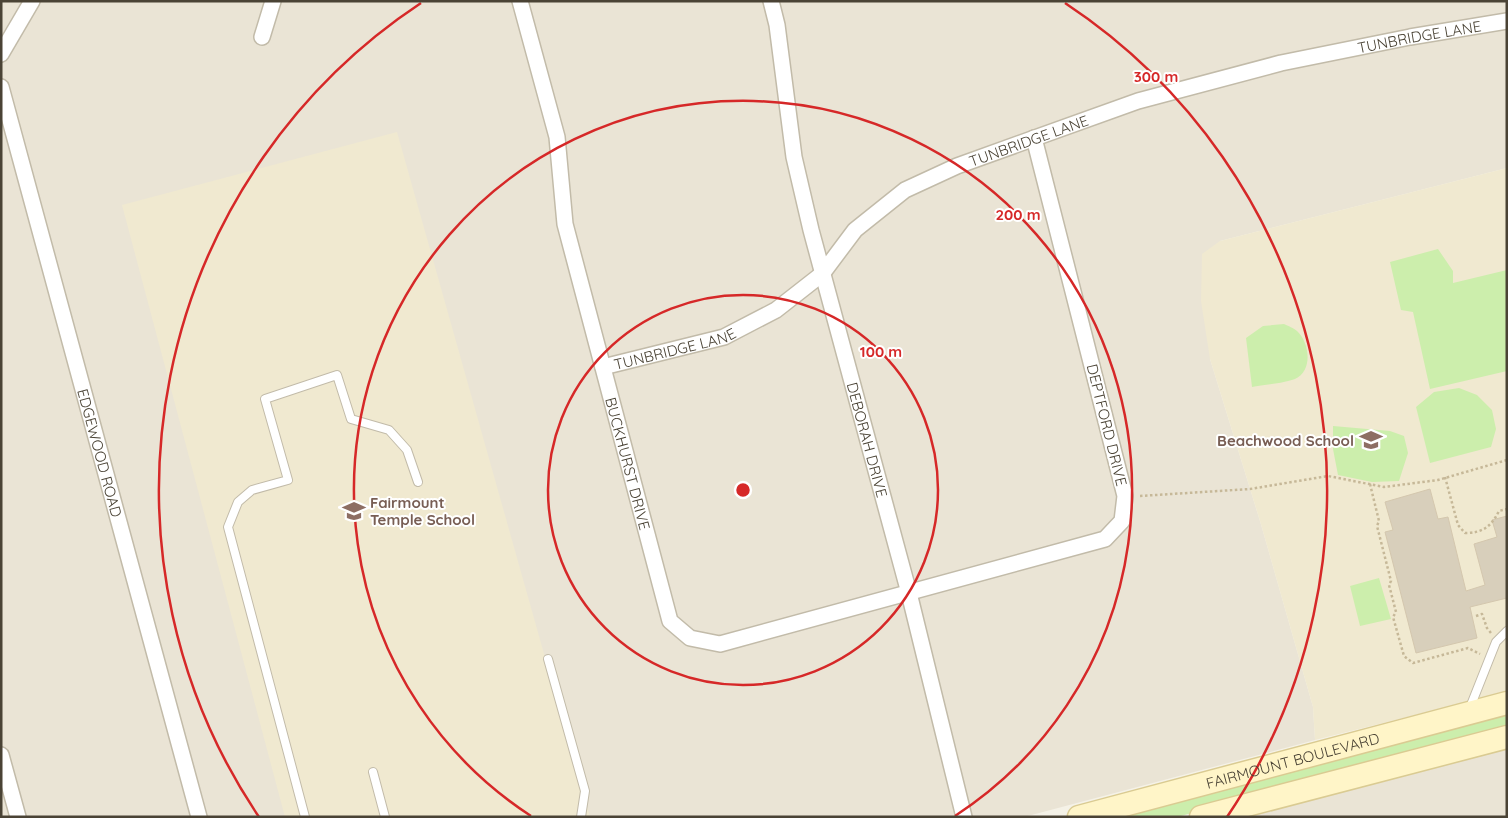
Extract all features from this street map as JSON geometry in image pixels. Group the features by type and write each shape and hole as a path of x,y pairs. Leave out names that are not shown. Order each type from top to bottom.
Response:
{"main road":[{"name":"FAIRMOUNT BOULEVARD","path":"1088,816 1507,703"},
{"name":"FAIRMOUNT BOULEVARD","path":"1202,817 1507,737"}],"street":[{"path":"1,54 32,1"},
{"path":"262,37 273,1"},
{"name":"BUCKHURST DRIVE","path":"520,1 556,137 565,224 670,621 690,638 720,644 909,593"},
{"name":"DEBORAH DRIVE","path":"771,1 777,25 794,157 822,274 909,593 964,817"},
{"name":"TUNBRIDGE LANE","path":"603,367 724,337 776,310 822,274 855,230 905,190 957,166 1138,101 1281,63 1410,37 1507,21"},
{"name":"EDGEWOOD ROAD","path":"1,87 199,817"},
{"name":"DEPTFORD DRIVE","path":"909,593 1105,539 1122,521 1125,496 1034,138"},
{"path":"1,755 7,799 18,817"}],"lane":[{"path":"305,817 228,527 238,502 252,490 288,480 265,399 337,375 351,419 389,430 407,450 418,482"},
{"path":"1468,713 1496,642 1507,631"},
{"path":"548,659 585,792 580,817"},
{"path":"373,772 385,817"}],"path":[{"path":"1140,496 1250,490 1328,476 1384,487 1445,478 1507,460"},
{"path":"1445,478 1458,525 1465,533 1476,533 1486,529 1494,520 1498,511 1507,509"},
{"path":"1370,484 1379,521 1377,526 1392,581 1389,586 1396,612 1393,617 1404,656 1414,663 1468,648 1483,655"},
{"path":"1476,616 1482,614 1487,628 1492,634"}],"shaded area":[{"path":"1,1 1507,1 1507,168 1220,241 1210,359 1260,521 1313,707 1315,740 1024,817 1,817"},
{"name":"Fairmount Temple School","path":"397,132 590,817 285,817 122,205"},
{"name":"Beachwood School","path":"1507,168 1507,692 1315,740 1313,707 1260,521 1210,359 1201,301 1202,254 1220,241"},
{"path":"1507,737 1507,817 1201,817"}],"green space":[{"path":"1438,249 1453,271 1453,283 1507,270 1507,371 1430,389 1413,312 1401,310 1390,262"},
{"path":"1284,324 1297,331 1305,342 1308,356 1305,370 1295,379 1252,387 1246,338 1263,326"},
{"path":"1459,388 1477,395 1492,410 1496,429 1491,447 1430,463 1416,407 1434,392"},
{"path":"1333,426 1390,431 1404,436 1408,453 1399,481 1372,482 1338,475 1333,449"},
{"path":"1379,578 1391,619 1360,626 1350,586"},
{"path":"1507,709 1507,730 1177,817 1123,817"}],"building":[{"path":"1430,489 1438,519 1448,517 1466,591 1485,585 1474,544 1497,537 1492,520 1507,516 1507,598 1470,607 1477,638 1416,653 1385,532 1393,530 1385,502"}],"place":[{"name":"Beachwood School","path":"1371,440"},
{"name":"Fairmount Temple School","path":"354,511"}]}
